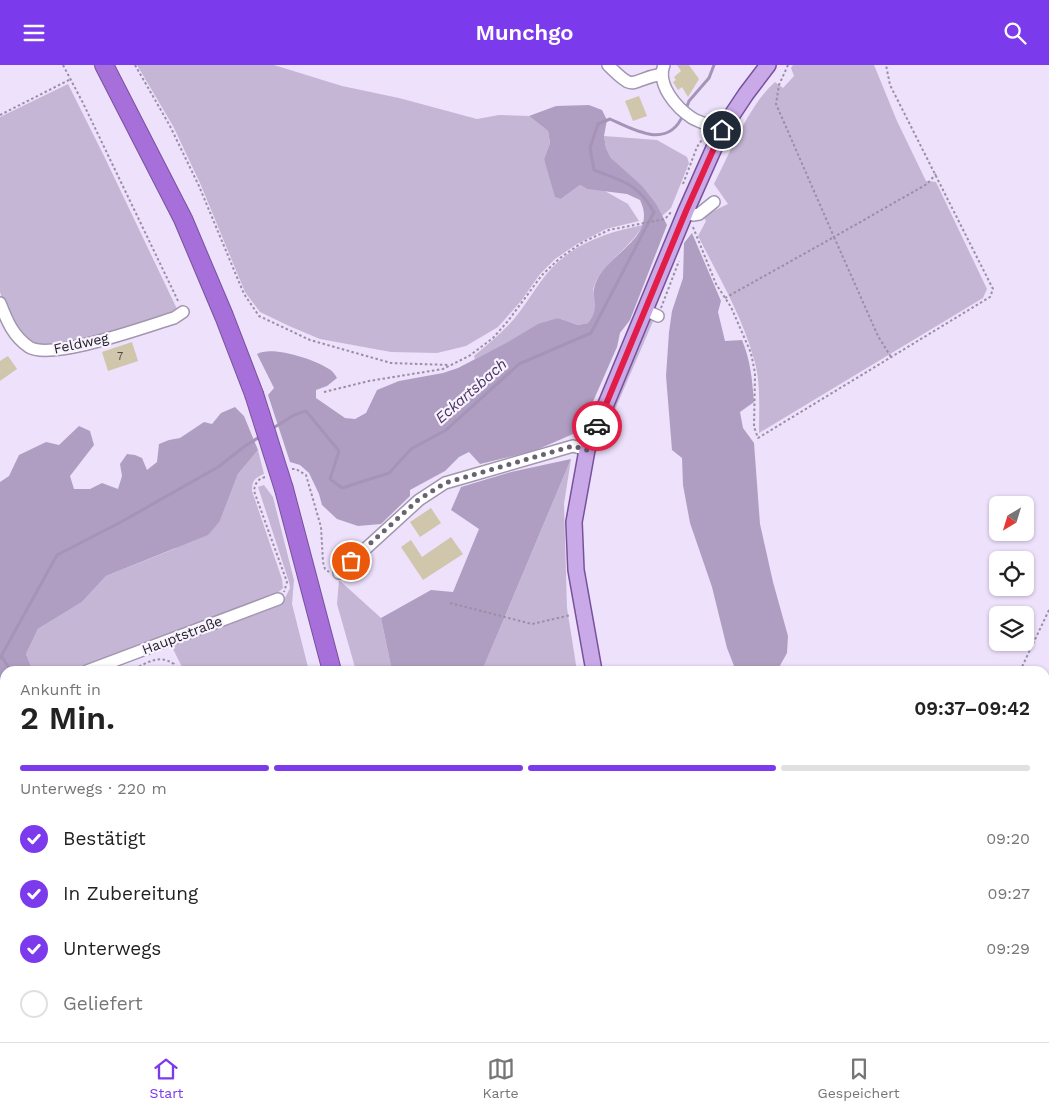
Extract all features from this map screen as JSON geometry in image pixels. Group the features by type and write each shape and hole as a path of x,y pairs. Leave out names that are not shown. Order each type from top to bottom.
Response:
{"highway":[{"path":"104,65 183,219 224,316 254,394 284,489 331,666"}],"main road":[{"path":"593,666 576,570 574,522 589,445 651,313 681,208 717,128 768,65"}],"street":[{"path":"608,65 623,80 632,84 663,70 663,83 676,105 693,118 717,128"},
{"path":"681,208 693,215 699,214 714,202"},
{"name":"Feldweg","path":"0,303 10,330 30,348 50,351 74,348 174,318 183,312"},
{"path":"339,573 418,500 445,483 573,446 589,445"},
{"name":"Hauptstraße","path":"100,666 278,599"}],"path":[{"path":"63,65 183,312"},
{"path":"135,65 170,126 199,186 244,294 259,316 310,341 391,363 451,365"},
{"path":"788,65 779,85 776,104 878,336 891,357"},
{"path":"324,392 369,381 443,369 469,356 493,338 542,275 560,258 583,242 609,230 665,219 681,208 716,284 731,307 751,353 755,373 754,427 758,438 990,297 992,292 993,289 890,85 886,65"},
{"path":"0,115 71,79"},
{"path":"681,190 697,147 717,128"},
{"path":"725,298 926,184 936,174"},
{"path":"292,469 296,469 306,475 321,527 323,562 328,572 339,573"},
{"path":"255,484 254,491 287,582 286,589 278,599"},
{"path":"450,603 532,624 583,612"},
{"path":"1022,666 1049,610"},
{"path":"141,666 158,658 168,659 174,663 174,666"}],"shaded area":[{"path":"137,65 274,65 342,86 399,98 477,119 499,115 529,116 548,131 550,143 544,159 561,199 580,185 587,189 603,190 628,204 639,221 606,229 577,244 555,259 540,274 521,301 498,327 466,346 437,353 391,352 320,339 260,312 245,292 200,183 173,126"},
{"path":"793,65 874,65 897,121 926,181 936,182 987,289 983,298 759,433 759,386 754,359 736,311 698,236 706,221 703,216 728,204 714,184 748,116 775,82 783,88 794,76 791,68"},
{"path":"68,84 177,309 173,314 62,346 42,347 30,343 17,334 0,292 0,117"},
{"path":"589,105 602,110 607,120 604,136 606,148 611,158 642,186 657,205 667,225 630,320 620,333 617,347 580,431 534,451 480,464 469,452 459,457 445,471 410,490 410,496 381,524 358,526 337,519 322,505 309,473 300,465 290,462 268,395 274,388 257,354 273,351 283,352 323,365 334,373 337,378 327,386 316,390 316,398 345,418 355,419 366,413 377,390 399,381 443,373 458,368 538,324 558,318 578,325 588,323 594,311 594,291 597,280 603,270 638,234 643,224 644,213 640,200 627,194 587,189 580,185 561,199 555,197 544,159 550,143 548,131 529,116 556,106"},
{"path":"604,136 657,140 687,157 689,163 671,208 662,216 657,205 611,158 606,148"},
{"path":"643,225 632,241 598,277 594,286 596,308 588,323 578,325 558,318 475,359 474,356 500,334 520,312 546,275 559,261 578,247 599,237"},
{"path":"692,233 721,301 718,312 725,341 742,340 749,363 754,402 740,412 743,428 754,443 760,524 788,636 787,653 780,666 734,666 727,648 712,587 690,523 683,485 682,458 672,450 666,376 672,311 683,278 684,243"},
{"path":"650,319 654,319 597,450 596,446"},
{"path":"235,407 244,416 258,450 238,474 220,521 208,535 106,576 82,602 38,629 26,654 31,666 0,666 0,482 9,476 19,455 46,442 59,445 79,426 90,431 94,445 70,476 74,489 90,489 102,483 118,489 122,476 120,464 127,454 142,458 147,470 157,462 159,444 180,438 204,422 212,424 221,413"},
{"path":"258,450 264,474 255,480 252,491 282,579 283,588 273,597 93,666 31,666 26,654 38,629 82,602 106,576 174,549 220,521 238,474"},
{"path":"571,459 564,504 567,608 576,666 484,666"},
{"path":"571,459 484,666 391,666 381,618 431,590 453,592 479,529 451,510 461,487 511,472"},
{"path":"264,485 273,497 294,580 292,604 308,666 182,666 171,645 283,602 290,588 258,487"},
{"path":"339,580 381,618 391,666 355,666 337,604"}],"building":[{"path":"677,65 689,65 699,79 688,97 682,87 678,90 673,82 676,80 674,77 681,71"},
{"path":"639,96 647,116 633,121 625,101"},
{"path":"132,342 138,361 108,371 102,352"},
{"path":"8,356 17,369 0,381 0,361"},
{"path":"431,508 441,523 420,537 410,522"},
{"path":"451,537 463,554 423,580 401,547 411,540 422,557"}],"waterway":[{"name":"Eckartsbach","path":"686,109 689,101 709,78 714,65"},
{"name":"Eckartsbach","path":"270,430 294,415 306,411 339,451 330,479 342,488 389,473 411,449 446,430 519,364 591,333 654,212 648,202 635,189 622,181 594,170 590,148 598,124 610,119 640,132 660,135 669,132 677,126 683,115"},
{"name":"Eckartsbach","path":"0,658 57,555 121,522 218,467 261,436"},
{"path":"2,657 8,666"}],"way so far":[{"path":"351,561 418,500 445,483 573,446 587,450 597,426"}],"route":[{"path":"597,426 686,211 722,130"}]}
